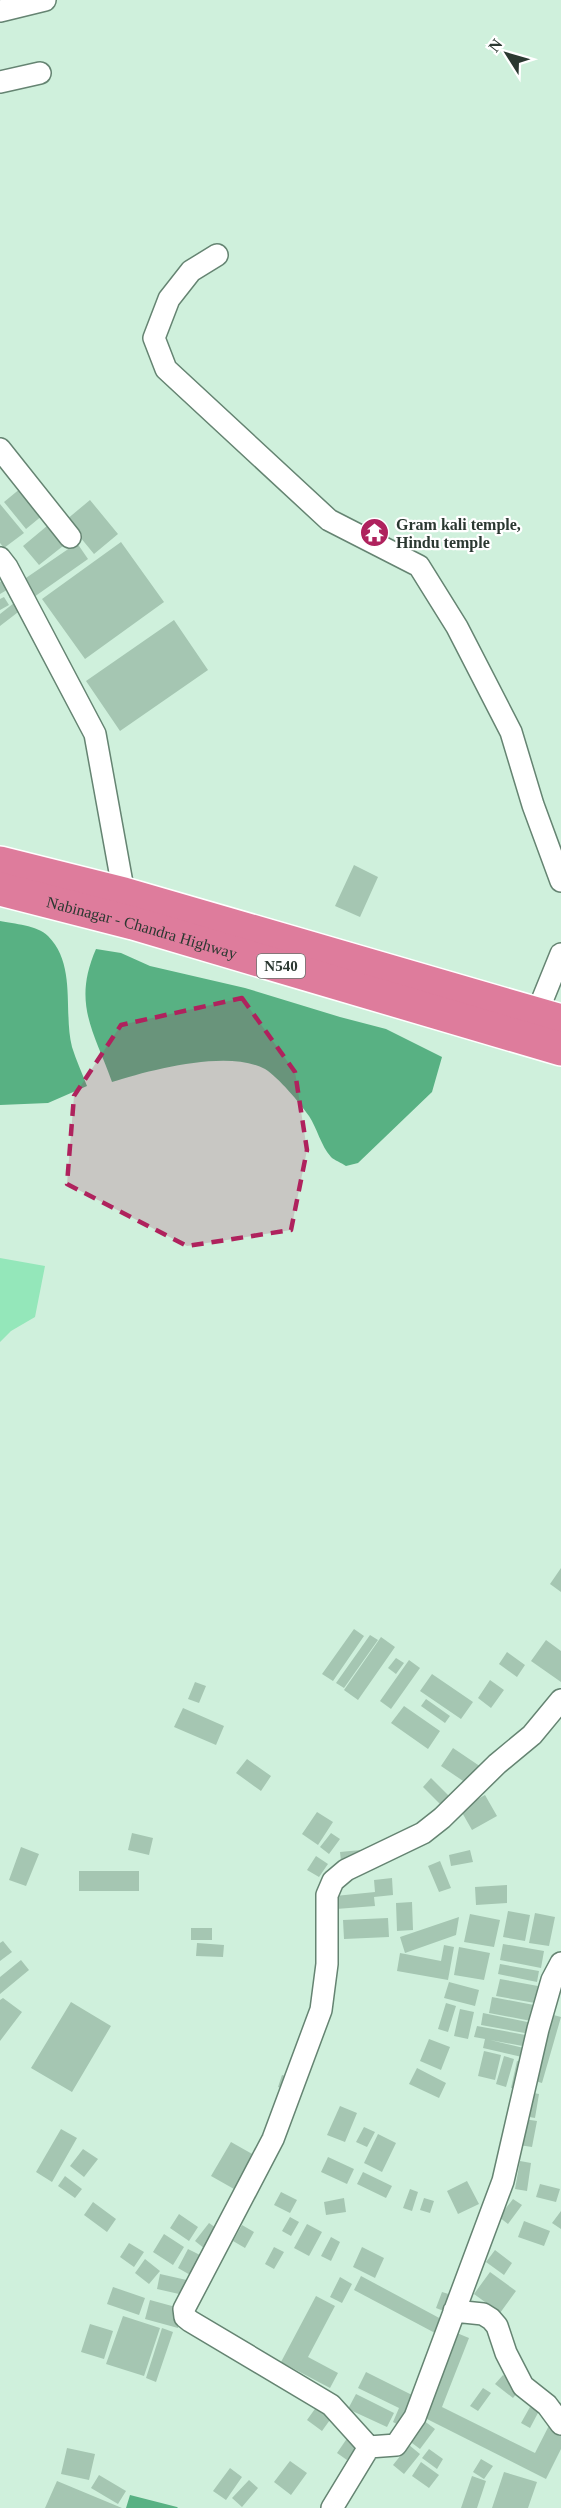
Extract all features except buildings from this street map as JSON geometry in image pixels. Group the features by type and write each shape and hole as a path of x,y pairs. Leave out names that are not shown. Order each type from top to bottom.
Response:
{"highway":[{"name":"Nabinagar - Chandra Highway","path":"0,863 124,894 549,1017"},
{"name":"Nabinagar - Chandra Highway","path":"0,889 133,922 561,1049"}],"street":[{"path":"0,11 45,0"},
{"path":"0,82 40,73"},
{"path":"217,255 190,270 169,299 154,338 166,369 329,520 419,566 456,627 511,732 533,805 561,881"},
{"path":"0,449 70,537"},
{"path":"0,558 7,567 94,734 124,894"},
{"path":"549,1017 561,954"},
{"path":"369,2447 331,2405 190,2320 185,2316 184,2310 273,2139 321,2010 327,1964 327,1895 333,1881 346,1870 423,1833 442,1818 497,1764 532,1735 561,1700"},
{"path":"369,2447 396,2445 415,2417 503,2181 538,2030 552,1980 561,1963"},
{"path":"454,2311 483,2314 491,2319 497,2326 506,2353 523,2386 547,2405 561,2424"},
{"path":"332,2508 369,2447"}],"highlighted area":[{"path":"242,998 295,1072 307,1150 291,1230 187,1246 67,1184 74,1096 121,1025"}],"shaded area":[{"path":"0,921 43,932 57,948 63,961 68,989 72,1047 87,1086 48,1103 0,1105"},
{"path":"96,949 121,953 150,966 245,988 386,1029 442,1057 432,1092 358,1163 346,1166 328,1153 309,1116 282,1084 265,1069 249,1063 210,1061 189,1063 112,1082 88,1017 86,1002 89,968"},
{"path":"0,1258 45,1266 35,1317 11,1331 0,1342"},
{"path":"130,2495 177,2507 178,2508 126,2508"}],"place":[{"name":"Gram kali temple, Hindu temple","path":"375,533"}]}
